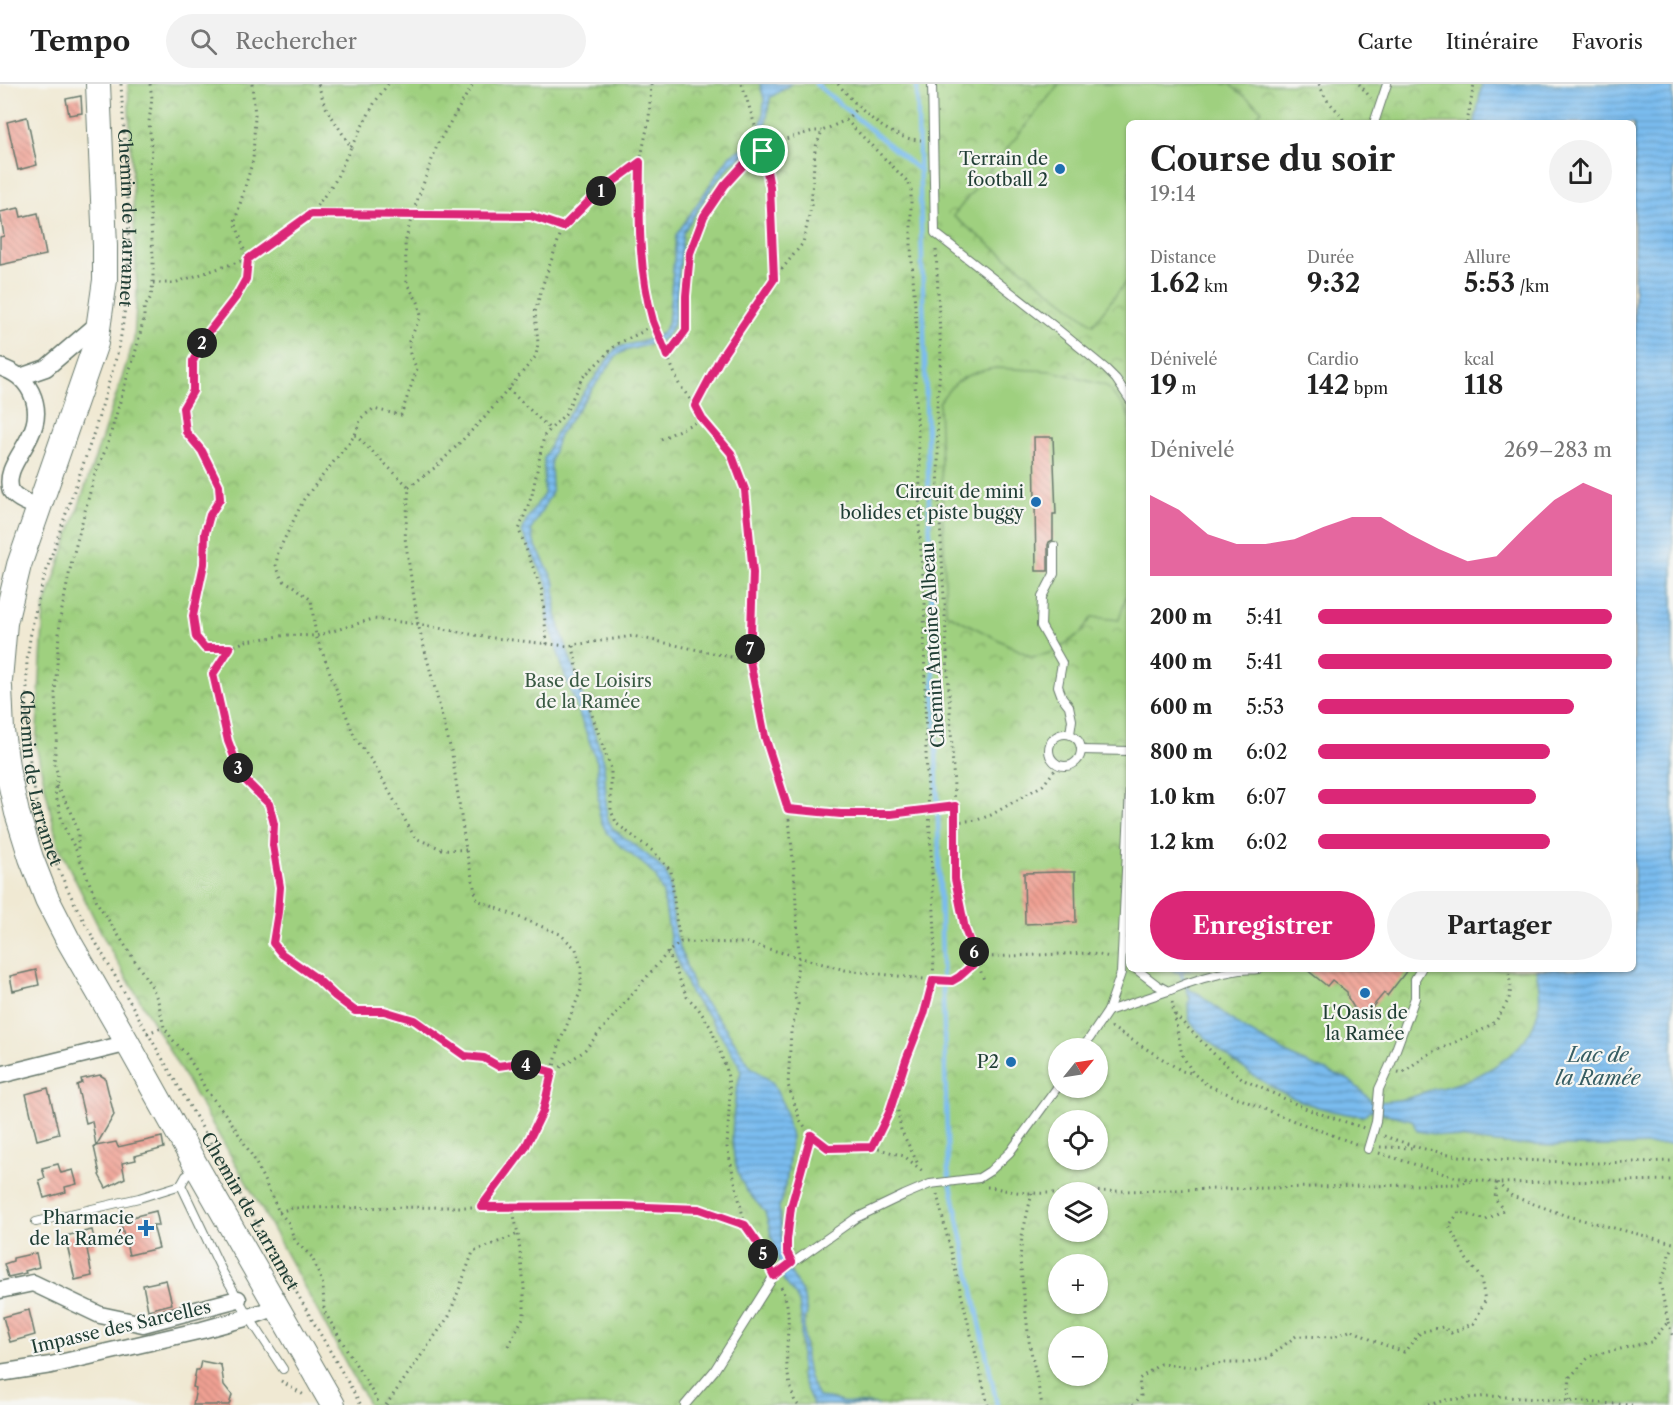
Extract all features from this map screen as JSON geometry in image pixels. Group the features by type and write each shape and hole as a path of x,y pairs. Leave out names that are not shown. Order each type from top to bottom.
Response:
{"main road":[{"name":"Chemin de Larramet","path":"0,680 3,641 19,565 96,343 100,322 105,280 105,246 98,84"},
{"name":"Chemin de Larramet","path":"0,687 2,731 8,773 17,813 47,899 67,938 137,1037 189,1177 277,1307 333,1405"}],"street":[{"path":"20,377 46,368 100,322"},
{"path":"0,367 25,382 36,406 34,426 8,469 6,494 39,508"},
{"path":"0,1075 117,1046 137,1037"},
{"path":"0,1290 33,1283 100,1315 143,1324 238,1299"},
{"name":"Chemin de Larramet","path":"249,1317 277,1307"},
{"path":"198,1311 202,1330"},
{"name":"Impasse des Sarcelles","path":"0,1372 51,1365 249,1317"}],"lane":[{"path":"932,84 935,233 1106,369 1126,394"},
{"path":"1375,120 1387,84"},
{"path":"1054,546 1054,574 1042,597 1041,626 1062,663 1058,686 1069,706 1072,720 1070,734"},
{"path":"1060,734 1070,734 1078,740 1081,750 1078,760 1069,765 1059,765 1052,758 1049,749 1052,740 1060,734"},
{"path":"1081,750 1126,751"},
{"path":"1090,1038 1108,1011 1120,973 1126,962 1122,940 1126,864"},
{"path":"1140,972 1168,991"},
{"path":"1108,1011 1218,972"},
{"path":"1368,1149 1376,1122 1379,1089 1415,998 1415,979 1419,972"},
{"path":"685,1405 714,1371 776,1274 856,1218 930,1184 979,1178 990,1171 1010,1152 1049,1098"},
{"path":"36,1222 139,1198 189,1177"},
{"name":"Chemin de Larramet","path":"189,1177 222,1271 249,1317"},
{"path":"249,1317 283,1369"}],"path":[{"name":"Chemin de Larramet","path":"122,84 128,246 127,296 119,347 103,404 51,559 37,609 28,654 26,702 28,751 37,800 52,854 137,1037 361,1405"},
{"path":"150,84 152,98 149,122 152,154 149,169 151,186 149,195 153,283 151,297 144,308 144,318 134,358 107,446 94,477 72,561 60,619 55,694 57,735 54,762 58,775 55,792 63,825 78,854 98,904 152,987 164,1027 186,1054 206,1090 230,1120 254,1159 279,1212 288,1222 295,1241 312,1257 323,1285 324,1311 380,1405"},
{"path":"252,84 255,115 253,160 235,221 248,259 246,279 236,297 208,333 193,361 193,391 183,408 186,432 202,451 219,485 220,499 210,515 205,533 204,564 193,616 196,637 205,648 230,648 246,641 288,634 316,636 373,620 418,624 485,637 567,646 633,636 750,661"},
{"path":"318,84 325,106 351,147"},
{"path":"153,283 174,283 248,259 311,214 335,182 375,102 388,84"},
{"path":"466,850 442,849 414,838 374,764 355,738 316,636 311,600 294,586 282,580 276,565 278,552 304,499 355,435 361,418 373,409 401,415 417,369 410,354 409,341 421,316 418,302 407,284 405,243 412,215 438,143 473,84"},
{"path":"651,84 649,119 640,162 639,225 646,289 654,323 679,384 702,419 731,453 745,490 753,573 750,661 765,737 788,809 794,868 799,956 794,996 798,1004 791,1032 788,1085 800,1120 811,1135 828,1148 872,1147 904,1156 920,1167"},
{"path":"742,84 763,151 770,187 774,279"},
{"path":"838,84 858,107 888,130 915,140"},
{"path":"1319,84 1326,99 1343,120"},
{"path":"1359,84 1368,96 1380,103"},
{"path":"1468,120 1474,84"},
{"path":"667,356 686,330 690,253 704,216 725,185 747,161 763,151 782,140 813,130 822,131 846,120 858,107"},
{"path":"846,120 908,182 910,189 916,336 915,383 920,468 919,525 925,604 926,754 935,932 933,980 924,1014 889,1113 872,1147"},
{"path":"695,406 720,359 774,279 802,243 811,207 815,149 822,131"},
{"path":"481,1207 525,1148 543,1111 560,1042 581,990 580,967 576,949 560,934 477,900 466,850 452,754 418,624 405,538 409,487 437,466 485,417 536,356 538,343 535,312 563,227 595,195 640,162"},
{"path":"311,214 531,216 563,227"},
{"name":"Chemin Antoine Albeau","path":"935,233 941,356 937,406 939,503 955,806 955,879 965,929 984,980"},
{"path":"547,644 542,591 519,530 532,495 544,436 564,414 582,378 602,360 606,353 617,344 642,332 654,323"},
{"path":"508,389 551,429"},
{"path":"661,439 702,419"},
{"path":"355,435 409,487"},
{"path":"573,646 579,678 611,769 611,811 617,824 654,852 671,871 681,942"},
{"path":"230,648 213,674 228,741 242,777 269,804 274,824 273,845 280,887 273,943 282,954 316,978 355,1011 384,1011 414,1020 465,1056 484,1058 498,1066 520,1063 552,1072 583,1053 669,952 681,942 747,943 844,970 952,981 977,961 988,957 1087,953 1126,962"},
{"path":"955,822 977,820 991,815 1043,785 1059,765"},
{"path":"56,786 71,811 78,832 78,854"},
{"path":"788,809 841,814 891,814 955,806"},
{"path":"669,952 687,997 698,1008 711,1028 727,1071 730,1093 727,1147 745,1225 776,1274 787,1304 789,1319 787,1364 795,1402 798,1405"},
{"path":"1388,1069 1402,1072 1425,1056 1484,1029 1496,1021 1509,999 1511,988 1508,972"},
{"path":"1168,991 1174,1005 1182,1055 1192,1073 1207,1085 1281,1116"},
{"path":"1175,1015 1244,1080 1309,1110 1420,1148 1458,1156 1513,1160 1594,1163 1673,1161"},
{"path":"1102,1021 1182,1071 1192,1073"},
{"path":"137,1037 164,1027"},
{"path":"895,1092 901,1130 937,1194 988,1405"},
{"path":"791,1263 787,1252 787,1240 791,1207 811,1135"},
{"path":"1368,1149 1390,1146 1420,1148"},
{"path":"1108,1191 1458,1184 1473,1180 1497,1183 1673,1180"},
{"path":"1497,1183 1512,1196 1567,1216 1673,1243"},
{"path":"1133,1405 1141,1396 1138,1379 1160,1364 1196,1367 1246,1363 1268,1358 1296,1336 1334,1337 1352,1330 1404,1352 1421,1332 1443,1327 1451,1333 1474,1323 1485,1301 1481,1278 1467,1260 1449,1226 1459,1212 1486,1220 1503,1210 1496,1198 1497,1183"},
{"path":"993,1187 1010,1191 1048,1193"},
{"path":"1032,1193 1022,1236 1020,1260 1029,1341 1042,1405"},
{"path":"508,1346 524,1316 524,1286 512,1206"},
{"path":"279,1212 292,1208 620,1206 699,1209 745,1225"},
{"path":"386,1405 449,1316 473,1252 518,1234"},
{"path":"1673,1248 1660,1283 1673,1336"},
{"path":"1568,1401 1570,1377 1590,1356 1651,1342 1668,1323"},
{"path":"283,1369 279,1380 306,1396"},
{"path":"1428,1405 1446,1400 1490,1396 1632,1405"}],"green space":[{"name":"Base de Loisirs de la Ramée","path":"128,84 1673,84 1673,1405 369,1405 255,1197 107,944 58,845 36,746 44,609 134,340 137,290"},
{"name":"Terrain de football 2","path":"1059,84 1229,84 1262,110 1254,120 1126,120 1126,282 1093,324 953,216"},
{"name":"Circuit de mini bolides et piste buggy","path":"995,368 1052,371 1106,386 1126,409 1126,597 1119,620 1092,617 1080,634 1051,653 1032,657 946,613 939,403 950,388 962,378"}],"water":[{"path":"760,84 791,84 770,98 765,130 759,147 734,161 713,186 683,233 674,323 666,337 617,355 559,435 551,460 552,492 531,530 534,542 555,583 556,615 604,762 607,818 613,829 665,871 669,881 675,932 694,989 725,1027 750,1066 773,1083 784,1107 791,1137 787,1178 779,1207 783,1258 804,1297 807,1314 804,1320 805,1358 808,1375 818,1397 841,1402 879,1405 813,1405 801,1376 799,1303 784,1281 765,1212 746,1190 734,1157 733,1119 741,1072 738,1063 710,1018 691,995 671,943 663,894 656,877 607,833 601,821 597,762 564,673 548,619 549,588 522,532 527,519 544,494 544,459 556,432 616,348 654,338 662,333 668,324 676,235 730,155 745,147 756,137 763,117 764,99"},
{"name":"Lac de la Ramée","path":"1482,84 1673,84 1673,1144 1570,1146 1485,1142 1417,1131 1412,1120 1370,1110 1363,1116 1332,1111 1309,1104 1275,1089 1248,1072 1195,1028 1189,1015 1190,998 1179,972 1182,972 1189,990 1198,993 1242,1028 1299,1060 1349,1080 1373,1102 1407,1098 1447,1087 1478,1075 1506,1058 1528,1034 1535,1020 1540,996 1536,972 1636,972 1636,120 1476,120"}],"building":[{"path":"81,96 82,113 69,115 66,99"},
{"path":"27,117 37,165 18,170 7,122"},
{"path":"19,208 21,217 38,213 46,255 0,265 0,237 4,236 0,212"},
{"path":"1034,437 1053,437 1056,514 1053,514 1053,540 1048,545 1048,571 1036,571"},
{"path":"1075,872 1076,922 1025,924 1024,873"},
{"path":"36,970 39,985 13,991 10,976"},
{"name":"L'Oasis de la Ramée","path":"1310,972 1406,972 1387,996 1384,993 1361,1019 1348,998 1347,992 1332,980 1327,986"},
{"path":"100,1075 105,1078 114,1115 96,1146 92,1121 86,1123 77,1085 82,1083 81,1079"},
{"path":"48,1088 59,1134 37,1140 26,1094"},
{"path":"162,1137 164,1148 135,1156 136,1160 122,1163 125,1178 106,1188 99,1175 94,1147 116,1142 118,1147"},
{"path":"58,1164 61,1173 73,1170 77,1184 65,1187 66,1192 44,1198 39,1180 45,1178 42,1168"},
{"path":"156,1211 159,1225 153,1225 159,1248 129,1255 120,1220"},
{"path":"92,1230 96,1247 87,1249 92,1276 75,1280 65,1236"},
{"path":"36,1253 39,1267 8,1277 4,1264 13,1261 13,1258"},
{"path":"166,1280 172,1304 148,1310 143,1285"},
{"path":"29,1310 35,1335 10,1342 3,1317"},
{"path":"201,1361 221,1365 224,1385 232,1395 229,1405 193,1405 196,1370 199,1370"}],"waterway":[{"path":"816,84 920,171"},
{"path":"917,84 948,1171 997,1405"}],"place":[{"name":"Terrain de football 2","path":"1060,169"},
{"name":"Circuit de mini bolides et piste buggy","path":"1036,502"},
{"name":"L'Oasis de la Ramée","path":"1365,993"},
{"name":"P2","path":"1011,1062"},
{"name":"Pharmacie de la Ramée","path":"146,1228"}],"route":[{"path":"763,151 770,187 774,279 720,359 695,406 702,419 731,453 745,490 753,573 750,661 765,737 788,809 841,814 891,814 955,806 955,879 965,929 977,961 952,981 933,980 924,1014 889,1113 872,1147 828,1148 811,1135 791,1207 787,1252 792,1262 774,1276 757,1242 745,1225 699,1209 620,1206 481,1207 525,1148 543,1111 552,1072 520,1063 498,1066 484,1058 465,1056 414,1020 384,1011 355,1011 316,978 282,954 273,943 280,887 273,845 274,824 269,804 242,777 228,741 213,674 230,648 205,648 196,637 193,616 204,564 205,533 210,515 220,499 219,485 202,451 186,432 183,408 193,391 193,361 208,333 236,297 246,279 248,259 311,214 531,216 563,227 595,195 640,162 639,225 646,289 654,323 667,356 686,330 690,253 704,216 725,185 747,161 763,151"}]}
